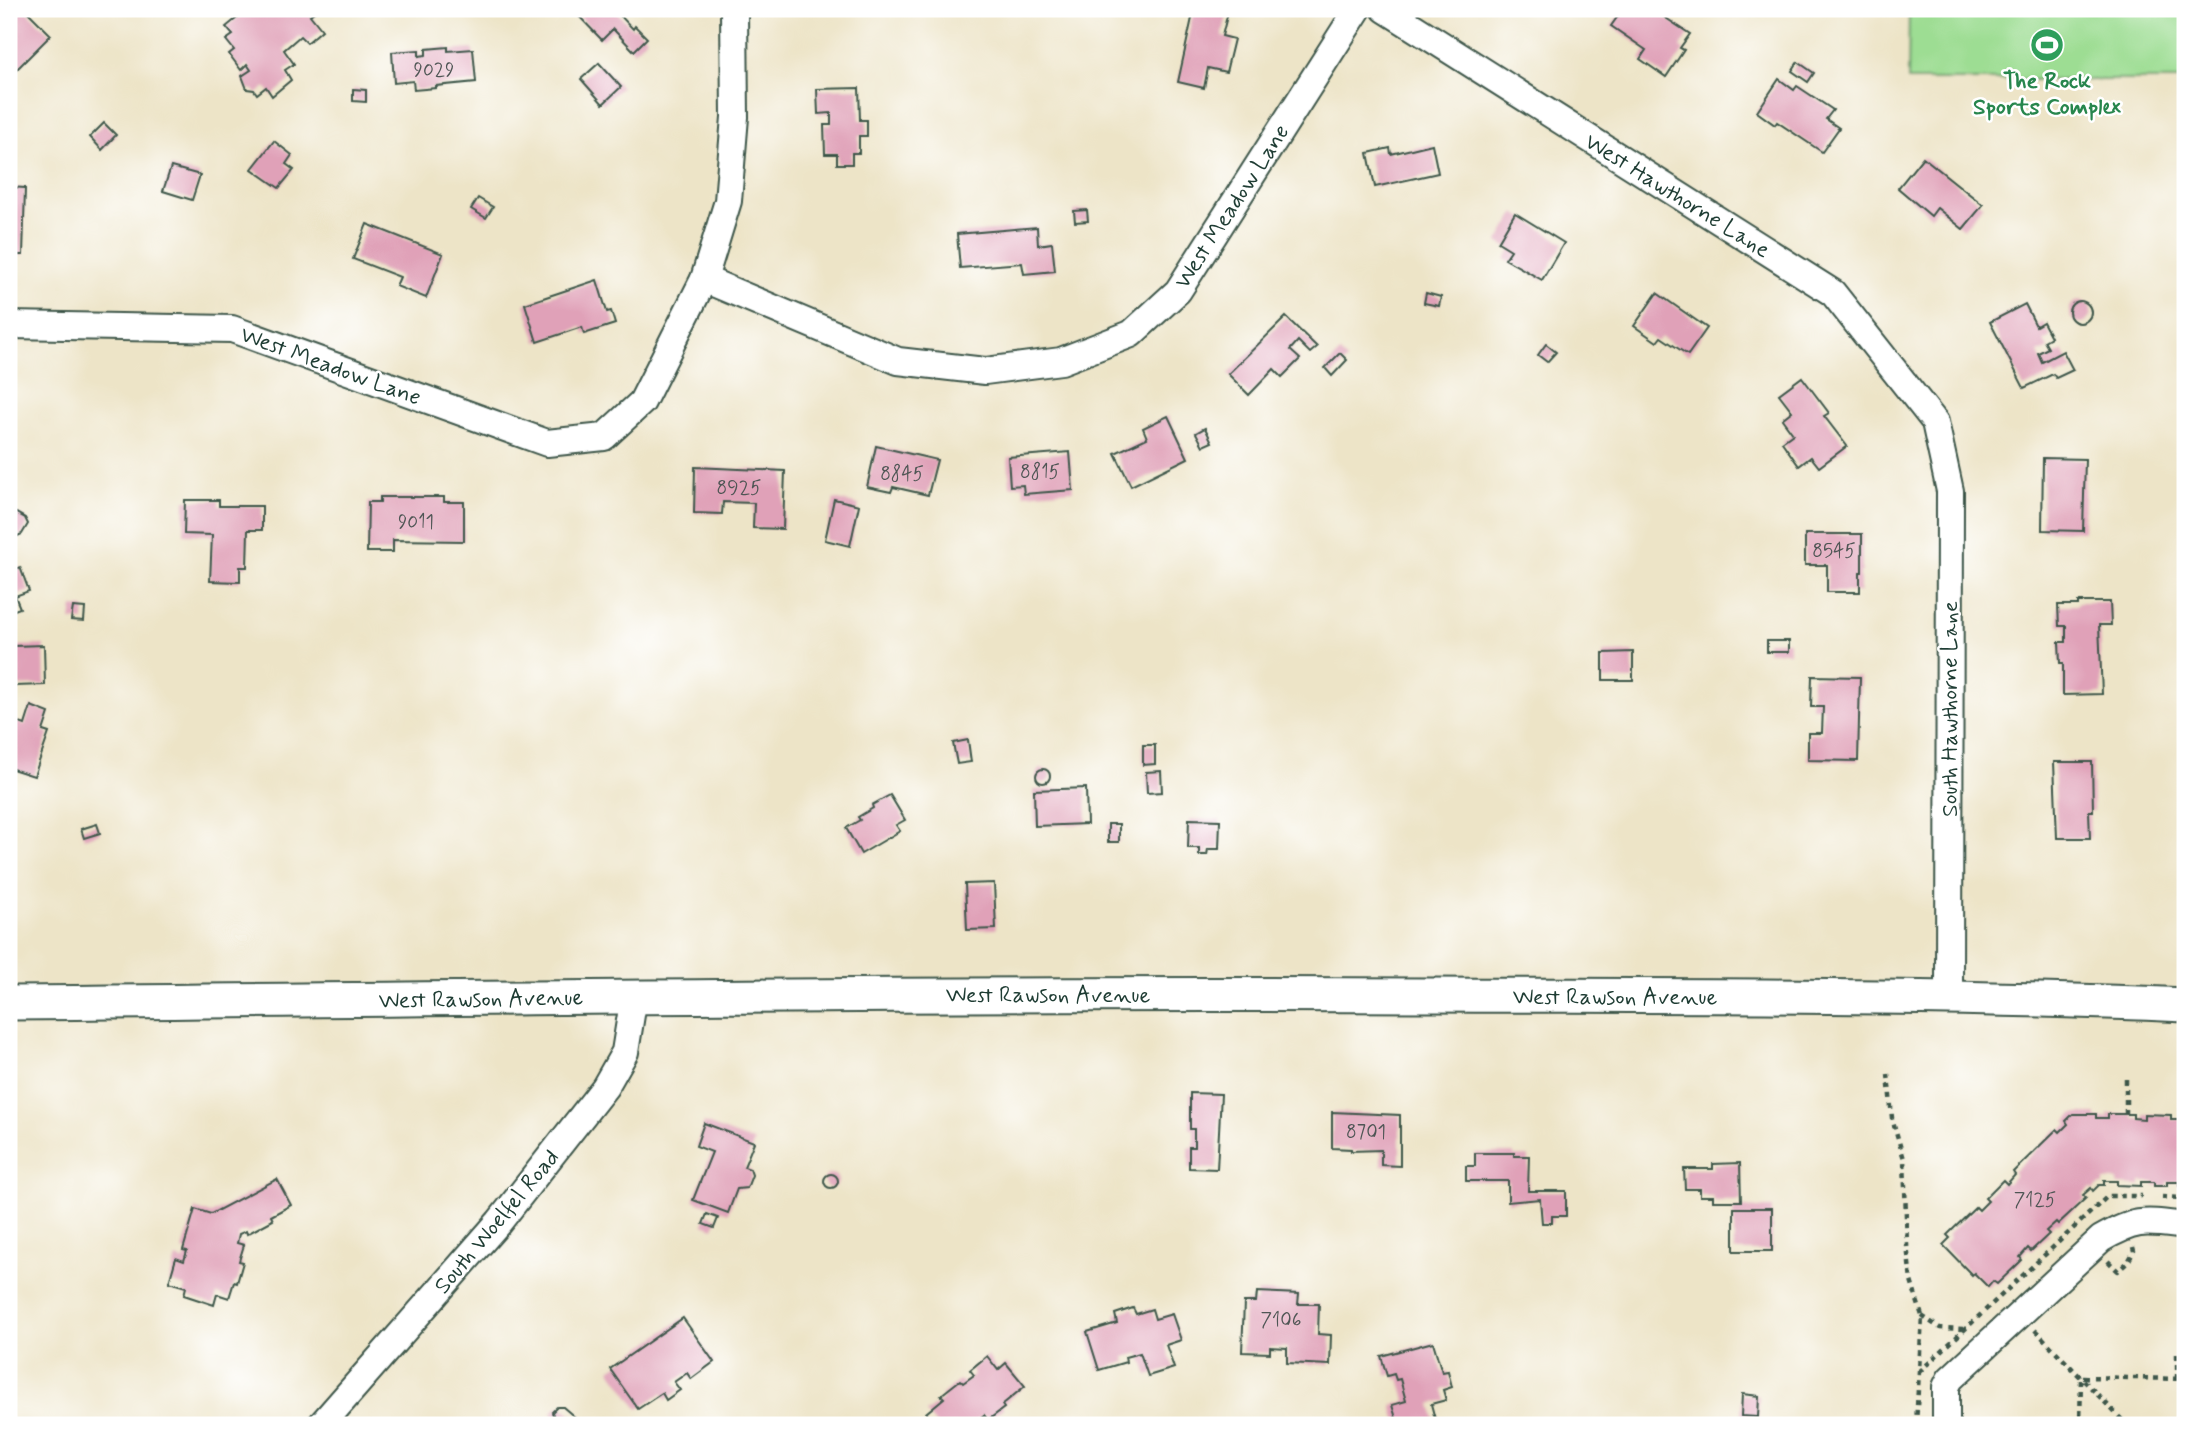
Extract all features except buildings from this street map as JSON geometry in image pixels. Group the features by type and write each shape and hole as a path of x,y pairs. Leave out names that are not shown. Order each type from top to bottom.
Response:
{"main road":[{"name":"West Rawson Avenue","path":"9,1003 634,996 1171,994 1949,997 2185,1005"},
{"name":"West Rawson Avenue","path":"2087,1001 2185,996"}],"street":[{"path":"704,279 728,201 735,117 734,9"},
{"name":"West Meadow Lane","path":"9,325 232,329 547,443 604,437 642,402 704,279 898,361 985,371 1061,361 1131,334 1178,292 1358,9"},
{"name":"West Hawthorne Lane","path":"1385,9 1833,293 1935,422"},
{"name":"South Hawthorne Lane","path":"1935,422 1950,491 1949,997"},
{"name":"South Woelfel Road","path":"321,1425 499,1222 605,1087 625,1052 634,996"},
{"path":"1945,1425 1946,1387 1950,1379 2101,1239 2125,1225 2150,1222 2185,1226"}],"path":[{"path":"1888,1074 1892,1118 1904,1159 1906,1245 1911,1281 1922,1317 1916,1425"},
{"path":"2126,1074 2126,1114"},
{"path":"2118,1271 2128,1262 2134,1251 2131,1240"},
{"path":"1919,1371 1979,1316"},
{"path":"1922,1317 1940,1328 1964,1329"},
{"path":"2027,1322 2127,1425"},
{"path":"2177,1379 2178,1353 2185,1353"},
{"path":"2081,1377 2185,1380"},
{"path":"2080,1425 2081,1377"}],"green space":[{"name":"The Rock Sports Complex","path":"1909,9 2185,9 2185,80 1908,80"}],"place":[{"name":"The Rock Sports Complex","path":"2047,45"}]}
